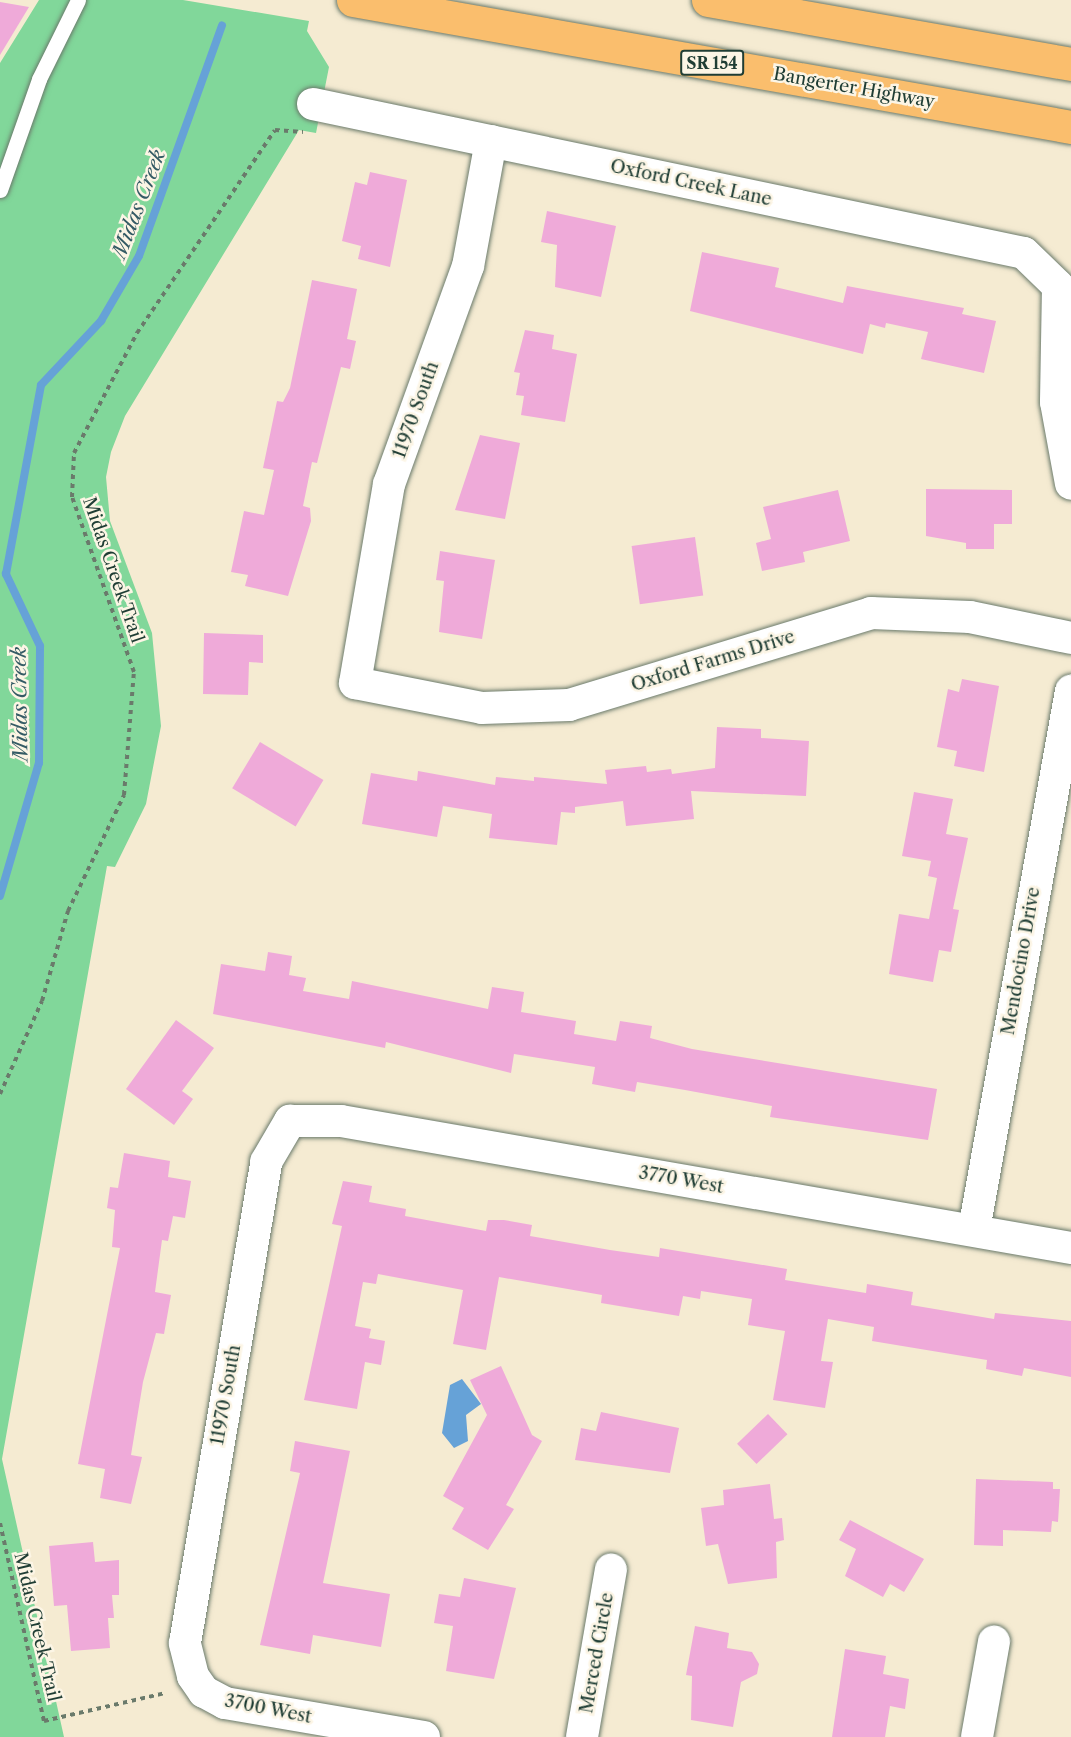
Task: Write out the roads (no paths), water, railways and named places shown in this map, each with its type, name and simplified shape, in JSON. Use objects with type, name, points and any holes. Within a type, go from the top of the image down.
[{"type":"highway","name":"Bangerter Highway","points":[[353,0],[1071,127]]},
{"type":"highway","points":[[708,0],[1071,64]]},
{"type":"street","name":"Oxford Creek Lane","points":[[312,118],[490,141],[1024,254],[1058,286],[1056,402],[1071,484]]},
{"type":"street","name":"11970 South","points":[[355,683],[389,484],[468,266],[490,141]]},
{"type":"street","name":"Oxford Farms Drive","points":[[355,683],[482,708],[569,705],[871,614],[970,616],[1071,638]]},
{"type":"street","name":"Mendocino Drive","points":[[974,1230],[1071,692]]},
{"type":"street","name":"11970 South","points":[[193,1676],[185,1642],[266,1162],[290,1121]]},
{"type":"street","name":"3770 West","points":[[290,1121],[341,1121],[1071,1248]]},
{"type":"street","name":"Merced Circle","points":[[582,1737],[611,1569]]},
{"type":"street","points":[[976,1737],[994,1641]]},
{"type":"street","name":"3700 West","points":[[193,1676],[204,1692],[225,1703],[424,1737]]},
{"type":"lane","points":[[0,190],[39,79],[78,0]]},
{"type":"water","points":[[462,1379],[481,1404],[466,1415],[468,1441],[454,1448],[442,1433],[450,1385]]},
{"type":"waterway","name":"Midas Creek","points":[[0,896],[39,763],[40,646],[6,574],[41,385],[101,321],[139,256],[222,25]]}]
